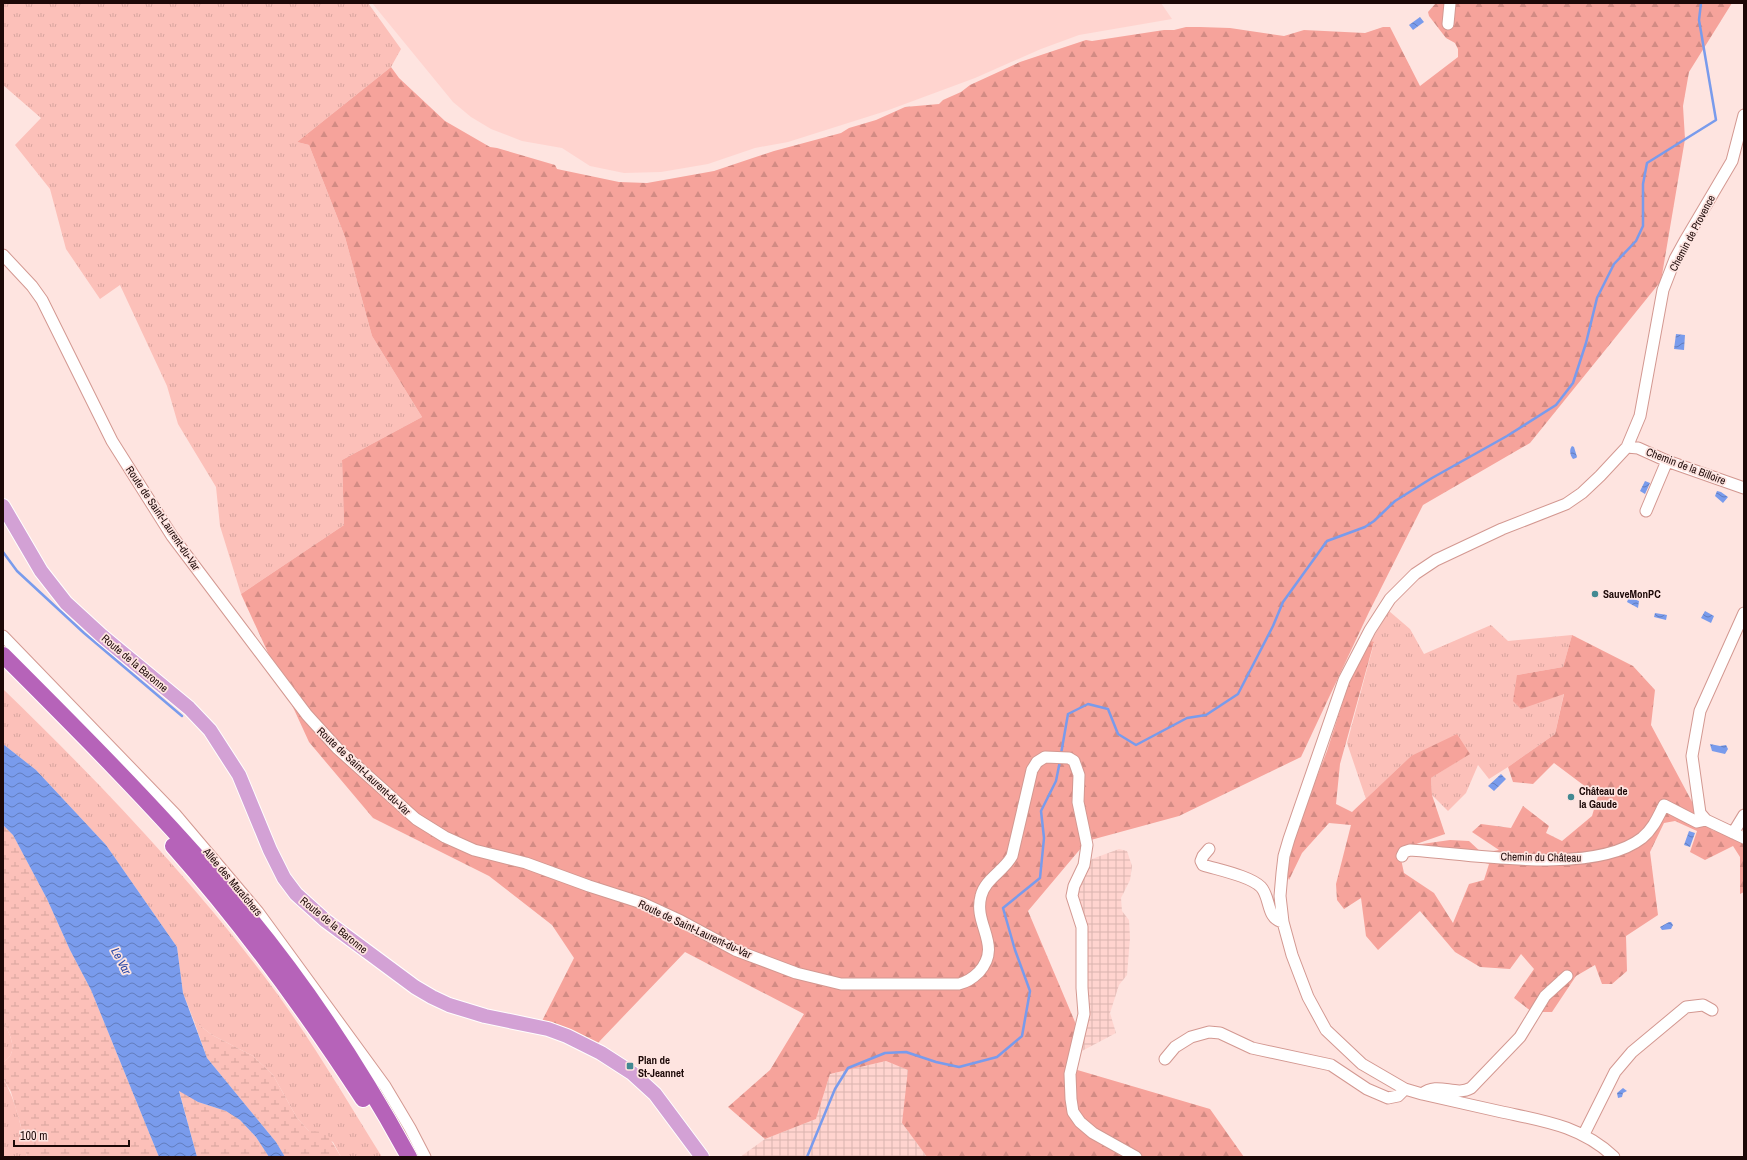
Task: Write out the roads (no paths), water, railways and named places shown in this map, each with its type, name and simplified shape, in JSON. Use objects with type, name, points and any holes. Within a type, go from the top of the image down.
[{"type":"highway","points":[[3,656],[110,762],[222,885],[298,982],[370,1090],[410,1157]]},
{"type":"highway","points":[[3,671],[147,816],[214,893],[288,988],[362,1098],[397,1157]]},
{"type":"main road","name":"Route de la Baronne","points":[[3,506],[41,571],[66,603],[102,636],[189,708],[210,730],[239,775],[278,866],[290,886],[306,905],[410,983],[432,997],[469,1011],[548,1029],[586,1044],[617,1062],[643,1082],[655,1094],[702,1157]]},
{"type":"street","points":[[1448,24],[1450,3]]},
{"type":"street","name":"Chemin de Provence","points":[[1627,447],[1640,416],[1663,290],[1675,259],[1732,161],[1744,115]]},
{"type":"street","name":"Route de Saint-Laurent-du-Var","points":[[3,254],[22,274],[42,300],[112,441],[172,536],[298,703],[338,749],[393,800],[416,819],[446,837],[474,850],[526,862],[589,886],[642,903],[681,921],[735,950],[776,966],[819,980],[841,984],[958,984],[975,976],[986,962],[989,949],[980,916],[981,894],[987,884],[1004,867],[1012,856],[1030,778],[1037,762],[1045,757],[1069,758],[1074,761],[1078,770],[1078,802],[1087,845],[1084,866],[1074,886],[1072,896],[1082,927],[1082,988],[1084,1014],[1070,1074],[1073,1112],[1080,1122],[1093,1133],[1136,1157]]},
{"type":"street","points":[[1614,1157],[1584,1134],[1539,1119],[1405,1089],[1362,1064],[1326,1030],[1308,997],[1292,955],[1283,922],[1280,896],[1284,856],[1289,839],[1344,680],[1370,630],[1390,599],[1415,574],[1436,560],[1502,530],[1566,504],[1582,493],[1627,447]]},
{"type":"street","name":"Chemin de la Billoire","points":[[1627,447],[1638,448],[1667,461],[1744,488]]},
{"type":"street","points":[[1646,511],[1667,461]]},
{"type":"street","points":[[1706,820],[1700,813],[1694,776],[1692,756],[1695,736],[1700,711],[1744,613]]},
{"type":"street","name":"Allée des Maraîchers","points":[[3,636],[175,814],[258,912],[385,1086],[425,1157]]},
{"type":"street","name":"Chemin du Château","points":[[1402,856],[1404,852],[1410,850],[1552,860],[1590,858],[1620,850],[1642,838],[1653,827],[1664,805],[1697,822],[1706,820],[1744,838]]},
{"type":"street","points":[[1733,833],[1744,815]]},
{"type":"street","points":[[1209,849],[1202,856],[1201,861],[1203,865],[1253,881],[1264,893],[1274,918],[1277,921],[1283,922]]},
{"type":"street","points":[[1422,1094],[1432,1088],[1465,1091],[1471,1088],[1520,1037],[1545,996],[1567,976]]},
{"type":"street","points":[[1584,1134],[1615,1072],[1632,1052],[1686,1007],[1703,1005],[1712,1010]]},
{"type":"street","points":[[1166,1059],[1175,1047],[1192,1037],[1209,1032],[1220,1033],[1252,1048],[1331,1065],[1367,1089],[1388,1098],[1398,1096],[1405,1089]]},
{"type":"water","points":[[1420,17],[1424,22],[1413,30],[1409,25]]},
{"type":"water","points":[[1676,334],[1685,335],[1684,350],[1674,349]]},
{"type":"water","points":[[1572,446],[1574,447],[1577,457],[1573,459],[1570,452]]},
{"type":"water","points":[[1645,481],[1650,483],[1645,494],[1640,491]]},
{"type":"water","points":[[1717,491],[1728,497],[1723,503],[1715,496]]},
{"type":"water","points":[[1629,597],[1639,601],[1638,608],[1627,602]]},
{"type":"water","points":[[1705,611],[1714,616],[1711,623],[1701,618]]},
{"type":"water","points":[[1655,613],[1667,615],[1666,620],[1654,617]]},
{"type":"water","name":"Le Var","points":[[3,744],[36,770],[106,845],[177,947],[183,993],[207,1058],[276,1142],[285,1157],[269,1157],[256,1137],[240,1120],[226,1111],[198,1102],[179,1091],[197,1157],[159,1157],[91,990],[70,950],[47,899],[13,835],[3,825]]},
{"type":"water","points":[[1710,744],[1720,746],[1726,745],[1728,749],[1725,754],[1712,751]]},
{"type":"water","points":[[1501,774],[1506,779],[1494,791],[1488,786]]},
{"type":"water","points":[[1689,831],[1695,833],[1690,847],[1684,845]]},
{"type":"water","points":[[1669,922],[1673,925],[1671,929],[1662,930],[1660,927]]},
{"type":"water","points":[[1623,1088],[1627,1091],[1623,1093],[1622,1097],[1618,1098],[1617,1093]]},
{"type":"waterway","points":[[1061,754],[1068,714],[1088,704],[1108,709],[1118,734],[1136,745],[1187,718],[1206,715],[1238,694],[1273,626],[1283,602],[1327,541],[1365,527],[1374,521],[1395,501],[1432,478],[1507,436],[1556,405],[1573,383],[1586,343],[1597,298],[1614,264],[1636,241],[1643,226],[1643,184],[1647,163],[1716,120],[1699,20],[1701,3]]},
{"type":"waterway","points":[[3,552],[17,571],[84,633],[182,716]]},
{"type":"waterway","points":[[807,1157],[835,1089],[848,1068],[885,1053],[906,1052],[936,1062],[959,1067],[997,1057],[1022,1036],[1030,991],[1015,950],[1003,908],[1040,878],[1044,838],[1041,811],[1056,781],[1060,761]]},
{"type":"place","name":"SauveMonPC","points":[[1595,594]]},
{"type":"place","name":"Château de la Gaude","points":[[1571,797]]},
{"type":"place","name":"Plan de St-Jeannet","points":[[630,1066]]}]
